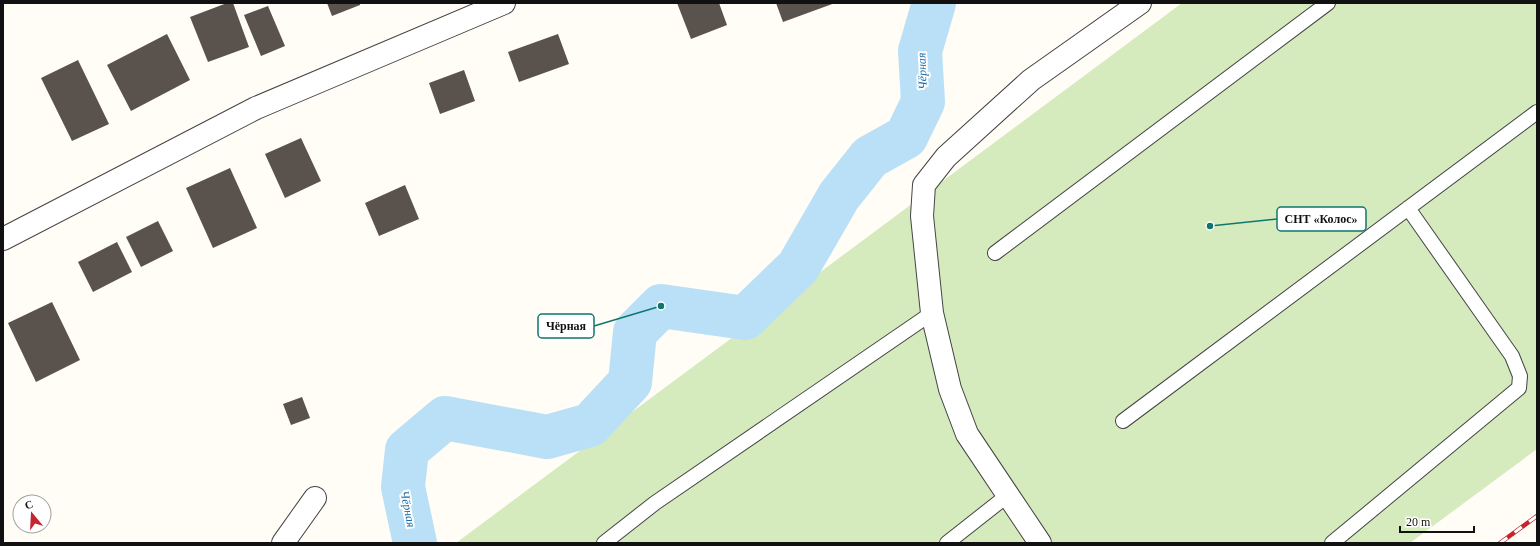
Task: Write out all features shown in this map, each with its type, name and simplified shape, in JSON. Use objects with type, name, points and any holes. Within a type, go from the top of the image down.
[{"type":"street","points":[[3,239],[256,108],[504,3]]},
{"type":"street","points":[[1040,543],[967,434],[950,389],[932,313],[922,216],[924,185],[946,156],[1031,80],[1140,3]]},
{"type":"street","points":[[283,543],[314,498]]},
{"type":"lane","points":[[995,253],[1328,3]]},
{"type":"lane","points":[[1123,421],[1537,112]]},
{"type":"lane","points":[[1332,543],[1519,388],[1520,376],[1512,356],[1408,208]]},
{"type":"lane","points":[[604,543],[655,503],[932,313]]},
{"type":"lane","points":[[947,543],[1008,495]]},
{"type":"green space","points":[[1182,3],[1537,3],[1537,449],[1410,543],[456,543]]},
{"type":"building","points":[[227,3],[233,3],[249,47],[208,62],[190,17]]},
{"type":"building","points":[[327,3],[360,3],[360,5],[332,16]]},
{"type":"building","points":[[677,3],[719,3],[727,25],[691,39]]},
{"type":"building","points":[[776,3],[835,3],[783,22]]},
{"type":"building","points":[[268,6],[285,46],[261,56],[244,15]]},
{"type":"building","points":[[167,34],[190,80],[131,111],[107,65]]},
{"type":"building","points":[[558,34],[569,64],[519,82],[508,52]]},
{"type":"building","points":[[78,60],[109,124],[72,141],[41,78]]},
{"type":"building","points":[[464,70],[475,101],[440,114],[429,83]]},
{"type":"building","points":[[301,138],[321,181],[285,198],[265,154]]},
{"type":"building","points":[[230,168],[257,228],[213,248],[186,188]]},
{"type":"building","points":[[405,185],[419,219],[379,236],[365,203]]},
{"type":"building","points":[[158,221],[173,251],[141,267],[126,237]]},
{"type":"building","points":[[117,242],[132,272],[93,292],[78,262]]},
{"type":"building","points":[[52,302],[80,360],[36,382],[8,323]]},
{"type":"building","points":[[302,397],[310,418],[291,425],[283,404]]},
{"type":"waterway","name":"Чёрная","points":[[415,543],[403,487],[407,450],[445,418],[547,437],[590,425],[630,382],[635,332],[661,306],[745,318],[798,267],[839,196],[870,157],[906,137],[923,102],[920,51],[934,3]]},
{"type":"railway","points":[[1500,543],[1537,516]]},
{"type":"place","name":"СНТ «Колос»","points":[[1210,226]]},
{"type":"place","name":"Чёрная","points":[[661,306]]}]
